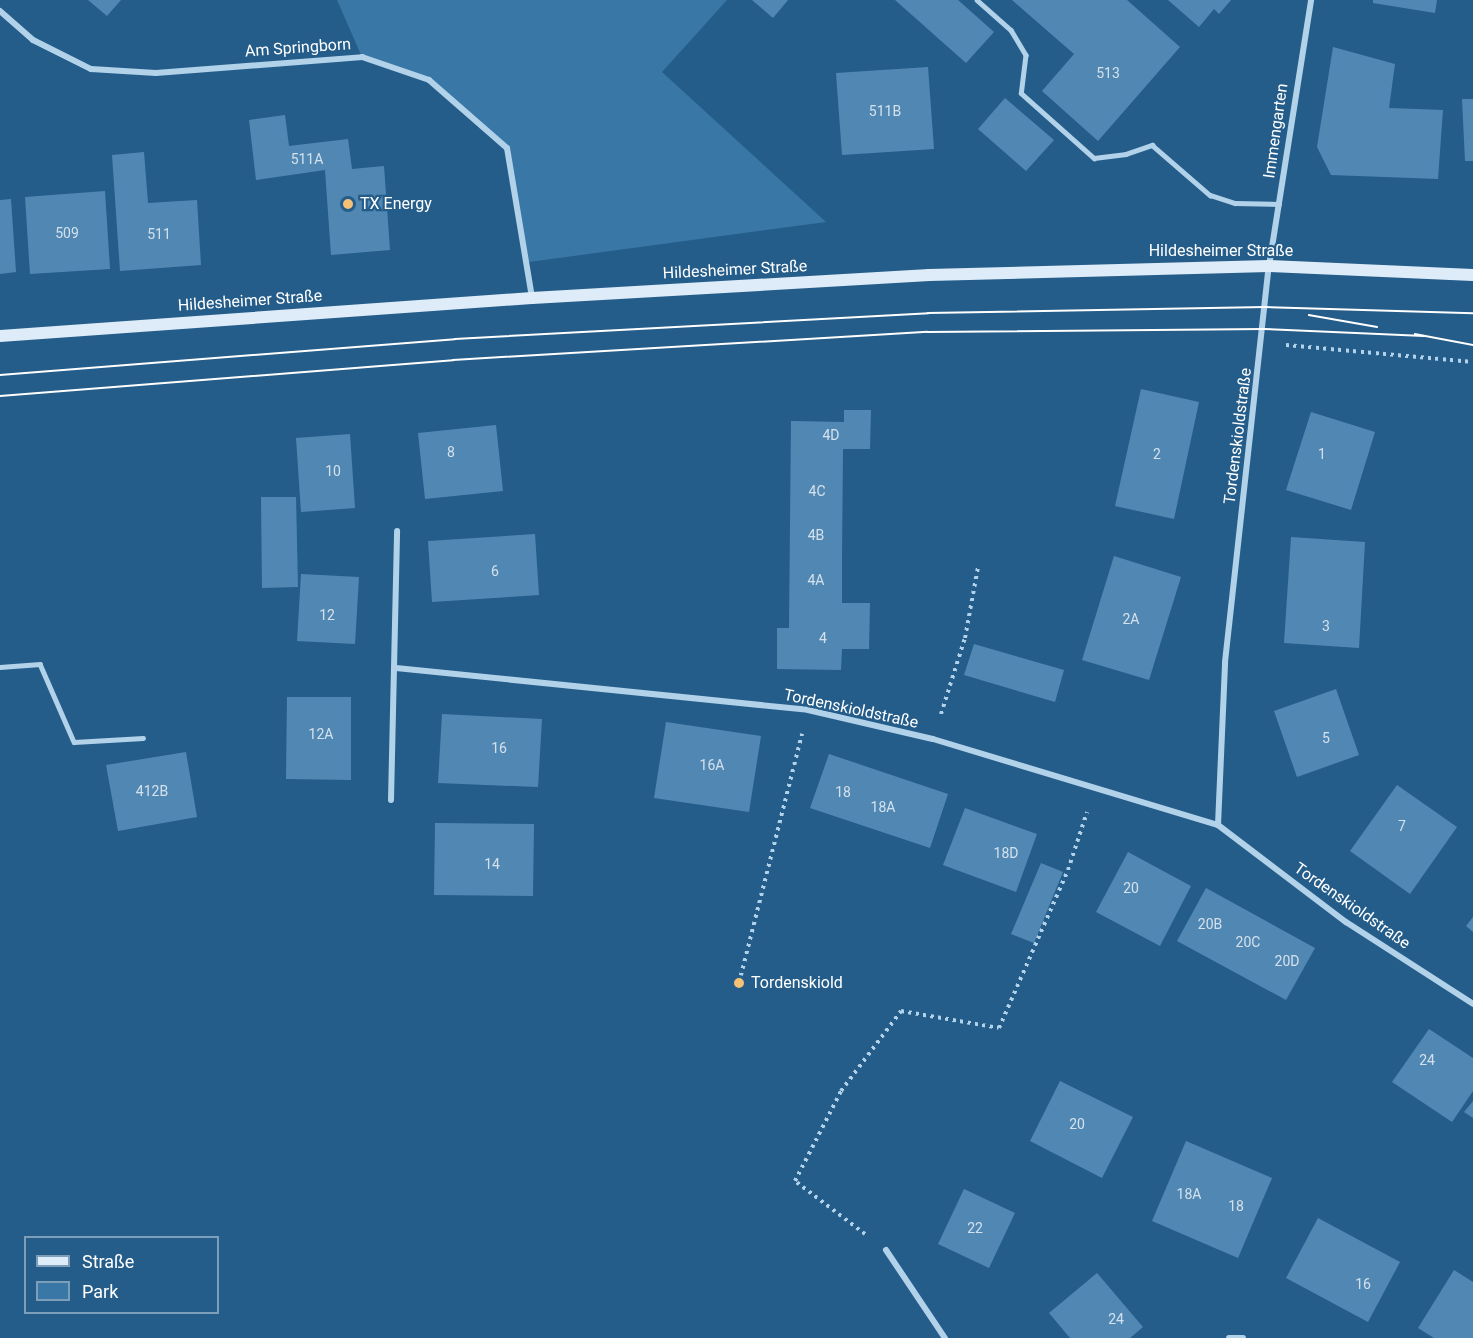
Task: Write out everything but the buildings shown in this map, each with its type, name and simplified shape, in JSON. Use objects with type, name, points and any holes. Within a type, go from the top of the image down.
[{"type":"street","name":"Immengarten","points":[[1269,266],[1311,0]]},
{"type":"street","name":"Am Springborn","points":[[0,11],[33,40],[92,69],[156,73],[362,57],[429,80],[507,148],[532,298]]},
{"type":"street","name":"Hildesheimer Straße","points":[[0,336],[532,298],[929,275],[1269,266],[1473,274]]},
{"type":"street","name":"Tordenskioldstraße","points":[[1218,825],[1225,662],[1263,344],[1269,266]]},
{"type":"street","points":[[391,800],[396,668],[397,531]]},
{"type":"street","name":"Tordenskioldstraße","points":[[396,668],[808,710],[933,739],[1218,825],[1346,922],[1473,1004]]},
{"type":"street","points":[[886,1250],[945,1338]]},
{"type":"street","points":[[1229,1338],[1244,1338]]},
{"type":"lane","points":[[977,0],[1011,30],[1026,55],[1021,93],[1094,158],[1126,154],[1152,145],[1210,195],[1235,203],[1279,204]]},
{"type":"lane","points":[[0,667],[40,664],[74,742],[143,738]]},
{"type":"path","points":[[1263,344],[1473,363]]},
{"type":"path","points":[[933,739],[965,638],[978,567]]},
{"type":"path","points":[[739,983],[808,710]]},
{"type":"path","points":[[886,1250],[795,1181],[841,1091],[902,1011],[999,1028],[1068,870],[1095,789]]},
{"type":"green space","points":[[337,0],[727,0],[662,72],[826,222],[529,262],[507,148],[429,80],[362,57]]},
{"type":"tram line","points":[[0,375],[455,339],[928,313],[1265,307],[1473,313]]},
{"type":"tram line","points":[[1309,315],[1377,327]]},
{"type":"tram line","points":[[0,396],[453,360],[927,332],[1264,329],[1424,336]]},
{"type":"tram line","points":[[1415,334],[1473,345]]},
{"type":"place","name":"TX Energy","points":[[348,204]]},
{"type":"place","name":"Tordenskiold","points":[[739,983]]}]
